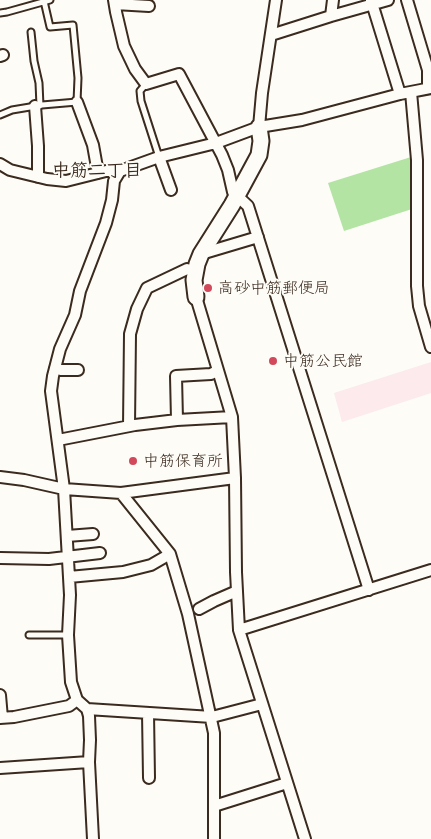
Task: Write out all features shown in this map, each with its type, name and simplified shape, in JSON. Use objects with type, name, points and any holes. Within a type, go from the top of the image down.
[{"type":"street","points":[[276,0],[262,93],[259,155],[237,196],[201,254],[194,280],[196,297],[232,418],[239,630],[305,839]]},
{"type":"street","points":[[331,16],[333,0]]},
{"type":"street","points":[[271,35],[371,2],[388,0]]},
{"type":"street","points":[[0,164],[10,170],[66,181],[106,171],[120,171],[159,157],[216,143],[259,127],[302,120],[430,88],[428,70],[407,0]]},
{"type":"street","points":[[149,6],[114,2],[124,46],[135,69],[146,84],[179,74],[216,143],[228,170],[232,192],[248,206],[369,590]]},
{"type":"street","points":[[371,2],[400,94]]},
{"type":"street","points":[[411,92],[417,160],[417,286],[419,306],[431,347]]},
{"type":"street","points":[[77,102],[93,145],[98,173]]},
{"type":"street","points":[[38,106],[38,176]]},
{"type":"street","points":[[159,157],[171,190]]},
{"type":"street","points":[[93,839],[89,716],[86,709],[77,700],[71,682],[68,636],[70,595],[64,489],[51,391],[60,349],[75,315],[80,292],[106,223],[112,200],[114,181],[120,171]]},
{"type":"street","points":[[201,254],[258,237]]},
{"type":"street","points":[[129,426],[130,334],[137,309],[147,288],[187,269],[195,271]]},
{"type":"street","points":[[55,368],[78,370]]},
{"type":"street","points":[[177,420],[176,376],[210,374],[217,371]]},
{"type":"street","points":[[58,440],[129,426],[177,420],[232,418]]},
{"type":"street","points":[[0,477],[64,489],[121,493],[235,478]]},
{"type":"street","points":[[121,493],[170,554],[188,614],[214,733],[214,839]]},
{"type":"street","points":[[66,536],[93,534]]},
{"type":"street","points":[[0,558],[50,559],[100,552]]},
{"type":"street","points":[[69,577],[123,572],[151,566],[170,554]]},
{"type":"street","points":[[239,630],[431,570]]},
{"type":"street","points":[[199,609],[237,591]]},
{"type":"street","points":[[0,696],[1,718],[69,706],[77,700]]},
{"type":"street","points":[[86,709],[212,717],[262,704]]},
{"type":"street","points":[[148,713],[149,778]]},
{"type":"street","points":[[0,768],[27,762],[89,762]]},
{"type":"street","points":[[214,806],[287,782]]},
{"type":"lane","points":[[0,12],[7,12],[50,0]]},
{"type":"lane","points":[[0,116],[12,110],[77,102],[78,78],[73,25],[50,27],[44,1]]},
{"type":"lane","points":[[31,32],[39,83],[38,106]]},
{"type":"lane","points":[[146,84],[140,91],[141,101],[159,157]]},
{"type":"lane","points":[[29,635],[68,636]]},
{"type":"shaded area","points":[[431,362],[431,393],[342,422],[334,393]]},
{"type":"green space","points":[[411,157],[412,209],[344,231],[328,183]]},
{"type":"place","name":"高砂中筋郵便局","points":[[208,288]]},
{"type":"place","name":"中筋公民館","points":[[273,361]]},
{"type":"place","name":"中筋保育所","points":[[133,461]]},
{"type":"district","name":"中筋二丁目","points":[[97,171]]}]
